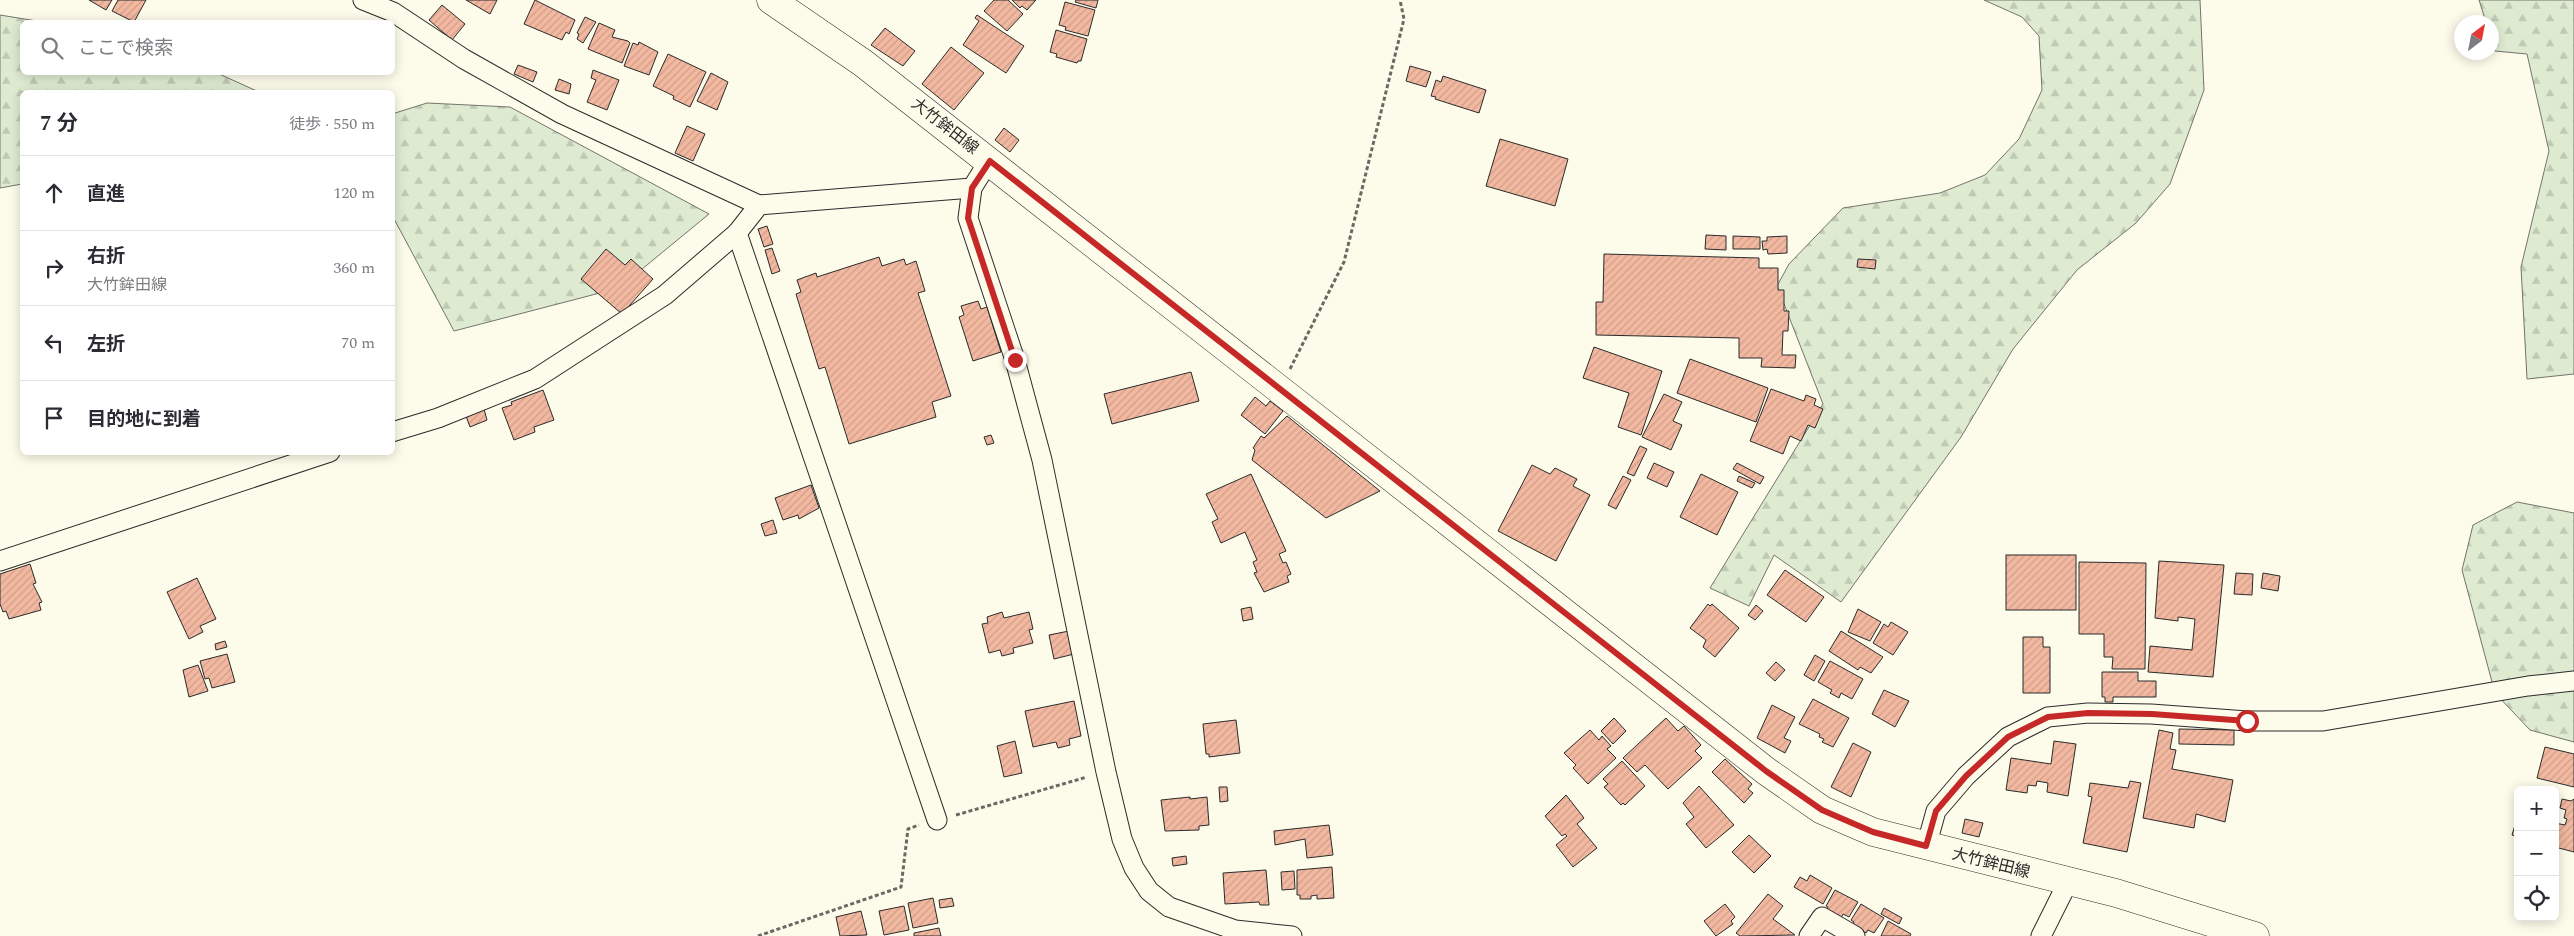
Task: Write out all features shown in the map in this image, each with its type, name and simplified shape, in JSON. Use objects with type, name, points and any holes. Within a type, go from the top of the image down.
[{"type":"main road","name":"大竹鉾田線","points":[[771,0],[864,63],[1782,782],[1822,810],[1873,832],[2176,910],[2256,936]]},
{"type":"street","points":[[363,0],[393,12],[464,59],[562,114],[759,205],[972,188]]},
{"type":"street","points":[[990,161],[972,188],[968,218],[1015,360],[1042,460],[1106,772],[1122,839],[1134,868],[1149,890],[1168,907],[1195,918],[1235,930],[1292,936]]},
{"type":"street","points":[[395,431],[438,418],[535,379],[665,295],[737,233],[759,205]]},
{"type":"street","points":[[737,233],[937,820]]},
{"type":"street","points":[[0,561],[321,455]]},
{"type":"street","points":[[1926,846],[1936,811],[1966,776],[2008,737],[2048,717],[2115,714],[2247,721],[2322,720],[2528,686],[2574,681]]},
{"type":"street","points":[[2041,936],[2068,882]]},
{"type":"street","points":[[1808,936],[1822,918],[1854,936]]},
{"type":"path","points":[[1280,389],[1344,262],[1404,19],[1400,0]]},
{"type":"path","points":[[758,936],[901,888],[908,828],[1106,772]]},
{"type":"green space","points":[[1984,0],[2200,0],[2204,90],[2170,184],[2136,223],[2077,270],[2013,349],[1961,437],[1841,602],[1774,555],[1749,606],[1710,588],[1823,404],[1777,286],[1789,264],[1843,208],[1940,193],[1985,175],[2019,139],[2042,90],[2039,36],[2022,17]]},
{"type":"green space","points":[[2479,0],[2574,0],[2574,374],[2527,379],[2521,267],[2549,151],[2527,54],[2499,51],[2499,15],[2484,15]]},
{"type":"green space","points":[[0,15],[31,20],[20,20],[20,75],[221,75],[255,90],[20,90],[20,184],[0,188]]},
{"type":"green space","points":[[427,103],[510,107],[709,214],[619,288],[454,331],[395,221],[395,113]]},
{"type":"green space","points":[[2517,502],[2574,513],[2574,742],[2530,730],[2495,693],[2462,570],[2473,525]]},
{"type":"building","points":[[89,0],[112,0],[106,10]]},
{"type":"building","points":[[118,0],[146,0],[135,20],[130,20],[112,11]]},
{"type":"building","points":[[466,0],[497,0],[490,14]]},
{"type":"building","points":[[535,0],[575,20],[569,34],[566,32],[562,40],[524,24]]},
{"type":"building","points":[[994,0],[1008,0],[1023,14],[1007,31],[984,11]]},
{"type":"building","points":[[1012,0],[1036,0],[1027,10],[1022,6],[1020,8]]},
{"type":"building","points":[[1076,0],[1098,0],[1096,8],[1075,2]]},
{"type":"building","points":[[1065,2],[1095,10],[1088,36],[1065,30],[1066,27],[1059,25]]},
{"type":"building","points":[[442,5],[465,24],[452,40],[429,20]]},
{"type":"building","points":[[977,15],[1024,46],[1006,73],[963,45],[979,21],[975,18]]},
{"type":"building","points":[[585,17],[596,22],[583,43],[577,39],[579,34],[577,33]]},
{"type":"building","points":[[599,23],[615,30],[612,37],[630,43],[622,63],[588,49]]},
{"type":"building","points":[[885,28],[915,51],[903,66],[871,45]]},
{"type":"building","points":[[1056,30],[1087,39],[1081,61],[1077,63],[1056,57],[1057,54],[1050,52]]},
{"type":"building","points":[[639,42],[658,52],[649,75],[624,66],[633,43],[638,45]]},
{"type":"building","points":[[951,47],[984,73],[954,110],[922,84]]},
{"type":"building","points":[[668,54],[706,72],[690,107],[673,99],[674,96],[653,86]]},
{"type":"building","points":[[518,65],[537,72],[533,82],[514,74]]},
{"type":"building","points":[[1410,66],[1431,72],[1426,87],[1406,81]]},
{"type":"building","points":[[593,70],[619,80],[607,110],[587,102],[596,80],[591,78]]},
{"type":"building","points":[[711,73],[728,82],[717,110],[697,101]]},
{"type":"building","points":[[1443,76],[1486,90],[1479,113],[1431,96],[1436,80],[1441,82]]},
{"type":"building","points":[[559,79],[571,84],[569,94],[555,90]]},
{"type":"building","points":[[687,126],[705,134],[693,161],[675,153]]},
{"type":"building","points":[[1004,128],[1019,140],[1010,152],[995,140]]},
{"type":"building","points":[[1500,139],[1568,159],[1555,206],[1486,186]]},
{"type":"building","points":[[767,226],[773,244],[764,247],[758,229]]},
{"type":"building","points":[[1706,235],[1726,236],[1726,250],[1705,249]]},
{"type":"building","points":[[1733,236],[1760,237],[1760,249],[1733,249]]},
{"type":"building","points":[[1787,236],[1787,253],[1768,254],[1767,249],[1763,250],[1762,241],[1767,241],[1767,237]]},
{"type":"building","points":[[772,248],[780,271],[772,274],[765,250]]},
{"type":"building","points":[[606,249],[625,265],[631,259],[653,279],[622,314],[581,279]]},
{"type":"building","points":[[1604,254],[1759,258],[1759,268],[1778,268],[1778,290],[1784,290],[1784,311],[1789,311],[1788,331],[1783,331],[1782,355],[1796,355],[1795,368],[1761,367],[1762,358],[1739,358],[1739,338],[1596,335],[1596,302],[1603,302]]},
{"type":"building","points":[[879,257],[882,266],[904,259],[906,265],[916,261],[925,291],[918,293],[951,396],[932,402],[936,417],[849,444],[825,367],[819,369],[796,294],[801,292],[797,280],[816,273],[817,277]]},
{"type":"building","points":[[1858,259],[1876,260],[1875,269],[1857,267]]},
{"type":"building","points":[[978,301],[981,309],[987,307],[1001,352],[973,361],[959,317],[964,315],[961,306]]},
{"type":"building","points":[[1594,347],[1662,371],[1641,435],[1618,427],[1629,393],[1583,378]]},
{"type":"building","points":[[1690,359],[1768,388],[1756,422],[1677,393]]},
{"type":"building","points":[[1191,372],[1199,401],[1112,424],[1104,394]]},
{"type":"building","points":[[1771,389],[1804,401],[1806,395],[1816,399],[1814,405],[1823,409],[1815,428],[1808,425],[1801,441],[1790,436],[1783,454],[1750,441]]},
{"type":"building","points":[[543,390],[554,420],[534,427],[535,432],[514,440],[502,408],[512,405],[511,402]]},
{"type":"building","points":[[1664,394],[1682,402],[1673,421],[1682,425],[1671,450],[1642,437]]},
{"type":"building","points":[[1255,397],[1266,406],[1270,401],[1283,411],[1265,434],[1241,415]]},
{"type":"building","points":[[484,409],[487,420],[470,427],[466,416]]},
{"type":"building","points":[[1287,416],[1380,491],[1326,518],[1252,460],[1255,450],[1253,448],[1261,436],[1264,438]]},
{"type":"building","points":[[991,435],[994,443],[987,445],[984,437]]},
{"type":"building","points":[[1640,446],[1647,449],[1634,476],[1627,473]]},
{"type":"building","points":[[1654,463],[1674,472],[1667,487],[1647,478]]},
{"type":"building","points":[[1737,463],[1764,477],[1760,484],[1733,469]]},
{"type":"building","points":[[1532,465],[1550,474],[1555,468],[1577,479],[1573,486],[1590,495],[1556,561],[1498,531]]},
{"type":"building","points":[[1251,474],[1286,551],[1279,554],[1283,563],[1286,562],[1291,574],[1287,576],[1289,582],[1264,592],[1254,573],[1257,572],[1253,562],[1257,560],[1245,532],[1221,543],[1212,522],[1218,519],[1206,494]]},
{"type":"building","points":[[1701,474],[1738,492],[1717,535],[1680,517]]},
{"type":"building","points":[[1623,476],[1631,480],[1616,509],[1608,505]]},
{"type":"building","points":[[1739,476],[1755,483],[1752,488],[1737,481]]},
{"type":"building","points":[[811,485],[819,508],[799,519],[798,515],[783,520],[775,498]]},
{"type":"building","points":[[773,520],[777,533],[765,536],[761,524]]},
{"type":"building","points":[[2006,555],[2076,555],[2076,610],[2006,610]]},
{"type":"building","points":[[2159,561],[2224,565],[2213,677],[2148,672],[2150,646],[2192,650],[2195,619],[2178,617],[2178,621],[2155,618]]},
{"type":"building","points":[[2079,562],[2146,563],[2145,669],[2112,669],[2113,657],[2104,657],[2104,634],[2079,634]]},
{"type":"building","points":[[30,564],[36,583],[33,584],[42,602],[39,603],[41,610],[9,619],[6,611],[3,612],[0,604],[0,574]]},
{"type":"building","points":[[1785,570],[1824,597],[1806,622],[1767,595]]},
{"type":"building","points":[[2236,573],[2253,574],[2252,595],[2234,594]]},
{"type":"building","points":[[2263,573],[2280,576],[2278,591],[2261,588]]},
{"type":"building","points":[[197,578],[216,619],[200,626],[203,632],[189,639],[167,592]]},
{"type":"building","points":[[1708,604],[1710,606],[1712,604],[1739,628],[1715,657],[1703,647],[1706,640],[1690,628]]},
{"type":"building","points":[[1756,605],[1763,611],[1755,620],[1748,615]]},
{"type":"building","points":[[1251,607],[1253,619],[1243,621],[1241,609]]},
{"type":"building","points":[[1858,609],[1881,622],[1870,641],[1848,632]]},
{"type":"building","points":[[1002,612],[1004,618],[1029,612],[1033,629],[1029,630],[1033,643],[1013,648],[1014,653],[1002,656],[1000,650],[989,653],[982,624],[988,623],[987,617]]},
{"type":"building","points":[[1891,622],[1908,632],[1893,655],[1873,643],[1884,624],[1888,627]]},
{"type":"building","points":[[1069,631],[1074,654],[1054,659],[1049,635]]},
{"type":"building","points":[[1841,631],[1883,657],[1871,673],[1860,667],[1858,670],[1829,651]]},
{"type":"building","points":[[2023,637],[2043,637],[2043,647],[2050,647],[2050,693],[2023,693]]},
{"type":"building","points":[[225,641],[227,647],[216,650],[215,644]]},
{"type":"building","points":[[227,654],[235,682],[212,688],[209,678],[205,679],[200,661]]},
{"type":"building","points":[[1815,655],[1825,661],[1814,681],[1804,675]]},
{"type":"building","points":[[1830,661],[1863,679],[1852,699],[1841,693],[1839,698],[1830,693],[1832,690],[1818,682]]},
{"type":"building","points":[[1776,662],[1785,670],[1775,681],[1766,673]]},
{"type":"building","points":[[198,665],[208,691],[189,697],[183,670]]},
{"type":"building","points":[[2102,672],[2138,672],[2138,681],[2156,681],[2156,697],[2113,697],[2113,702],[2105,702],[2105,697],[2102,697]]},
{"type":"building","points":[[1884,690],[1909,701],[1895,727],[1872,714]]},
{"type":"building","points":[[1813,699],[1849,718],[1833,747],[1822,742],[1824,739],[1819,737],[1820,734],[1799,724]]},
{"type":"building","points":[[1074,701],[1081,736],[1069,739],[1070,745],[1058,748],[1056,742],[1033,747],[1025,711]]},
{"type":"building","points":[[1772,705],[1795,717],[1784,738],[1791,741],[1785,753],[1757,738]]},
{"type":"building","points":[[1614,718],[1626,731],[1613,744],[1601,731]]},
{"type":"building","points":[[1666,718],[1678,731],[1684,726],[1701,745],[1695,751],[1702,758],[1668,789],[1645,765],[1637,772],[1623,758]]},
{"type":"building","points":[[1236,720],[1240,753],[1209,757],[1209,754],[1206,754],[1203,724]]},
{"type":"building","points":[[2179,729],[2234,730],[2234,745],[2179,744]]},
{"type":"building","points":[[1590,730],[1599,740],[1602,736],[1611,746],[1607,749],[1616,758],[1588,784],[1573,768],[1576,765],[1564,753]]},
{"type":"building","points":[[2159,730],[2173,733],[2170,749],[2176,750],[2172,769],[2233,780],[2225,822],[2196,814],[2194,828],[2143,818]]},
{"type":"building","points":[[1015,741],[1022,773],[1004,777],[997,746]]},
{"type":"building","points":[[2054,741],[2076,744],[2068,796],[2047,792],[2048,783],[2037,781],[2036,786],[2028,785],[2027,793],[2006,790],[2011,758],[2051,764]]},
{"type":"building","points":[[1853,743],[1871,752],[1851,797],[1831,787]]},
{"type":"building","points":[[2545,747],[2574,754],[2574,787],[2537,778]]},
{"type":"building","points":[[1725,759],[1752,784],[1748,789],[1753,793],[1744,803],[1712,772]]},
{"type":"building","points":[[1622,761],[1645,786],[1625,805],[1623,803],[1621,805],[1604,787],[1608,784],[1603,779]]},
{"type":"building","points":[[2130,781],[2141,783],[2127,852],[2083,843],[2092,797],[2088,796],[2090,783],[2128,788]]},
{"type":"building","points":[[1699,786],[1734,825],[1706,848],[1686,824],[1694,817],[1683,803]]},
{"type":"building","points":[[1219,787],[1227,787],[1228,801],[1220,802]]},
{"type":"building","points":[[1566,795],[1584,818],[1577,824],[1597,848],[1573,867],[1556,845],[1567,836],[1565,834],[1562,836],[1545,816]]},
{"type":"building","points":[[1190,797],[1190,799],[1207,797],[1209,825],[1199,826],[1199,830],[1165,831],[1161,800]]},
{"type":"building","points":[[2562,799],[2571,801],[2574,799],[2574,852],[2559,848],[2559,824],[2565,825],[2567,819],[2564,818],[2566,810],[2560,808]]},
{"type":"building","points":[[1965,819],[1983,823],[1979,837],[1962,833]]},
{"type":"building","points":[[1329,825],[1333,855],[1307,858],[1305,839],[1275,845],[1274,831]]},
{"type":"building","points":[[1749,835],[1771,856],[1754,873],[1732,852]]},
{"type":"building","points":[[1186,856],[1187,864],[1173,866],[1172,858]]},
{"type":"building","points":[[1332,867],[1334,898],[1317,899],[1317,895],[1311,896],[1311,899],[1300,899],[1300,895],[1297,895],[1297,870]]},
{"type":"building","points":[[1266,870],[1269,905],[1260,905],[1259,902],[1225,904],[1223,873]]},
{"type":"building","points":[[1294,871],[1295,889],[1282,890],[1281,872]]},
{"type":"building","points":[[1810,875],[1832,888],[1823,904],[1794,887],[1800,877],[1807,881]]},
{"type":"building","points":[[1835,890],[1858,902],[1849,917],[1843,914],[1840,920],[1826,912],[1828,907],[1826,906]]},
{"type":"building","points":[[1768,894],[1783,906],[1773,919],[1795,935],[1740,936],[1736,933]]},
{"type":"building","points":[[933,898],[938,923],[913,928],[908,903]]},
{"type":"building","points":[[952,898],[954,906],[940,908],[939,900]]},
{"type":"building","points":[[1725,904],[1735,917],[1731,921],[1733,924],[1716,936],[1704,921]]},
{"type":"building","points":[[1861,904],[1884,918],[1874,933],[1868,930],[1866,933],[1852,926],[1854,922],[1851,920]]},
{"type":"building","points":[[904,906],[909,930],[884,935],[879,911]]},
{"type":"building","points":[[1884,908],[1902,918],[1899,924],[1881,914]]},
{"type":"building","points":[[861,911],[867,935],[840,936],[836,917]]},
{"type":"building","points":[[1888,921],[1911,934],[1910,936],[1881,936]]},
{"type":"building","points":[[939,928],[941,936],[914,936],[914,933]]},
{"type":"route","points":[[1015,360],[968,218],[972,188],[990,161],[1766,771],[1822,810],[1873,832],[1926,846],[1936,811],[1966,776],[2008,737],[2048,717],[2088,713],[2152,714],[2247,721]]}]
